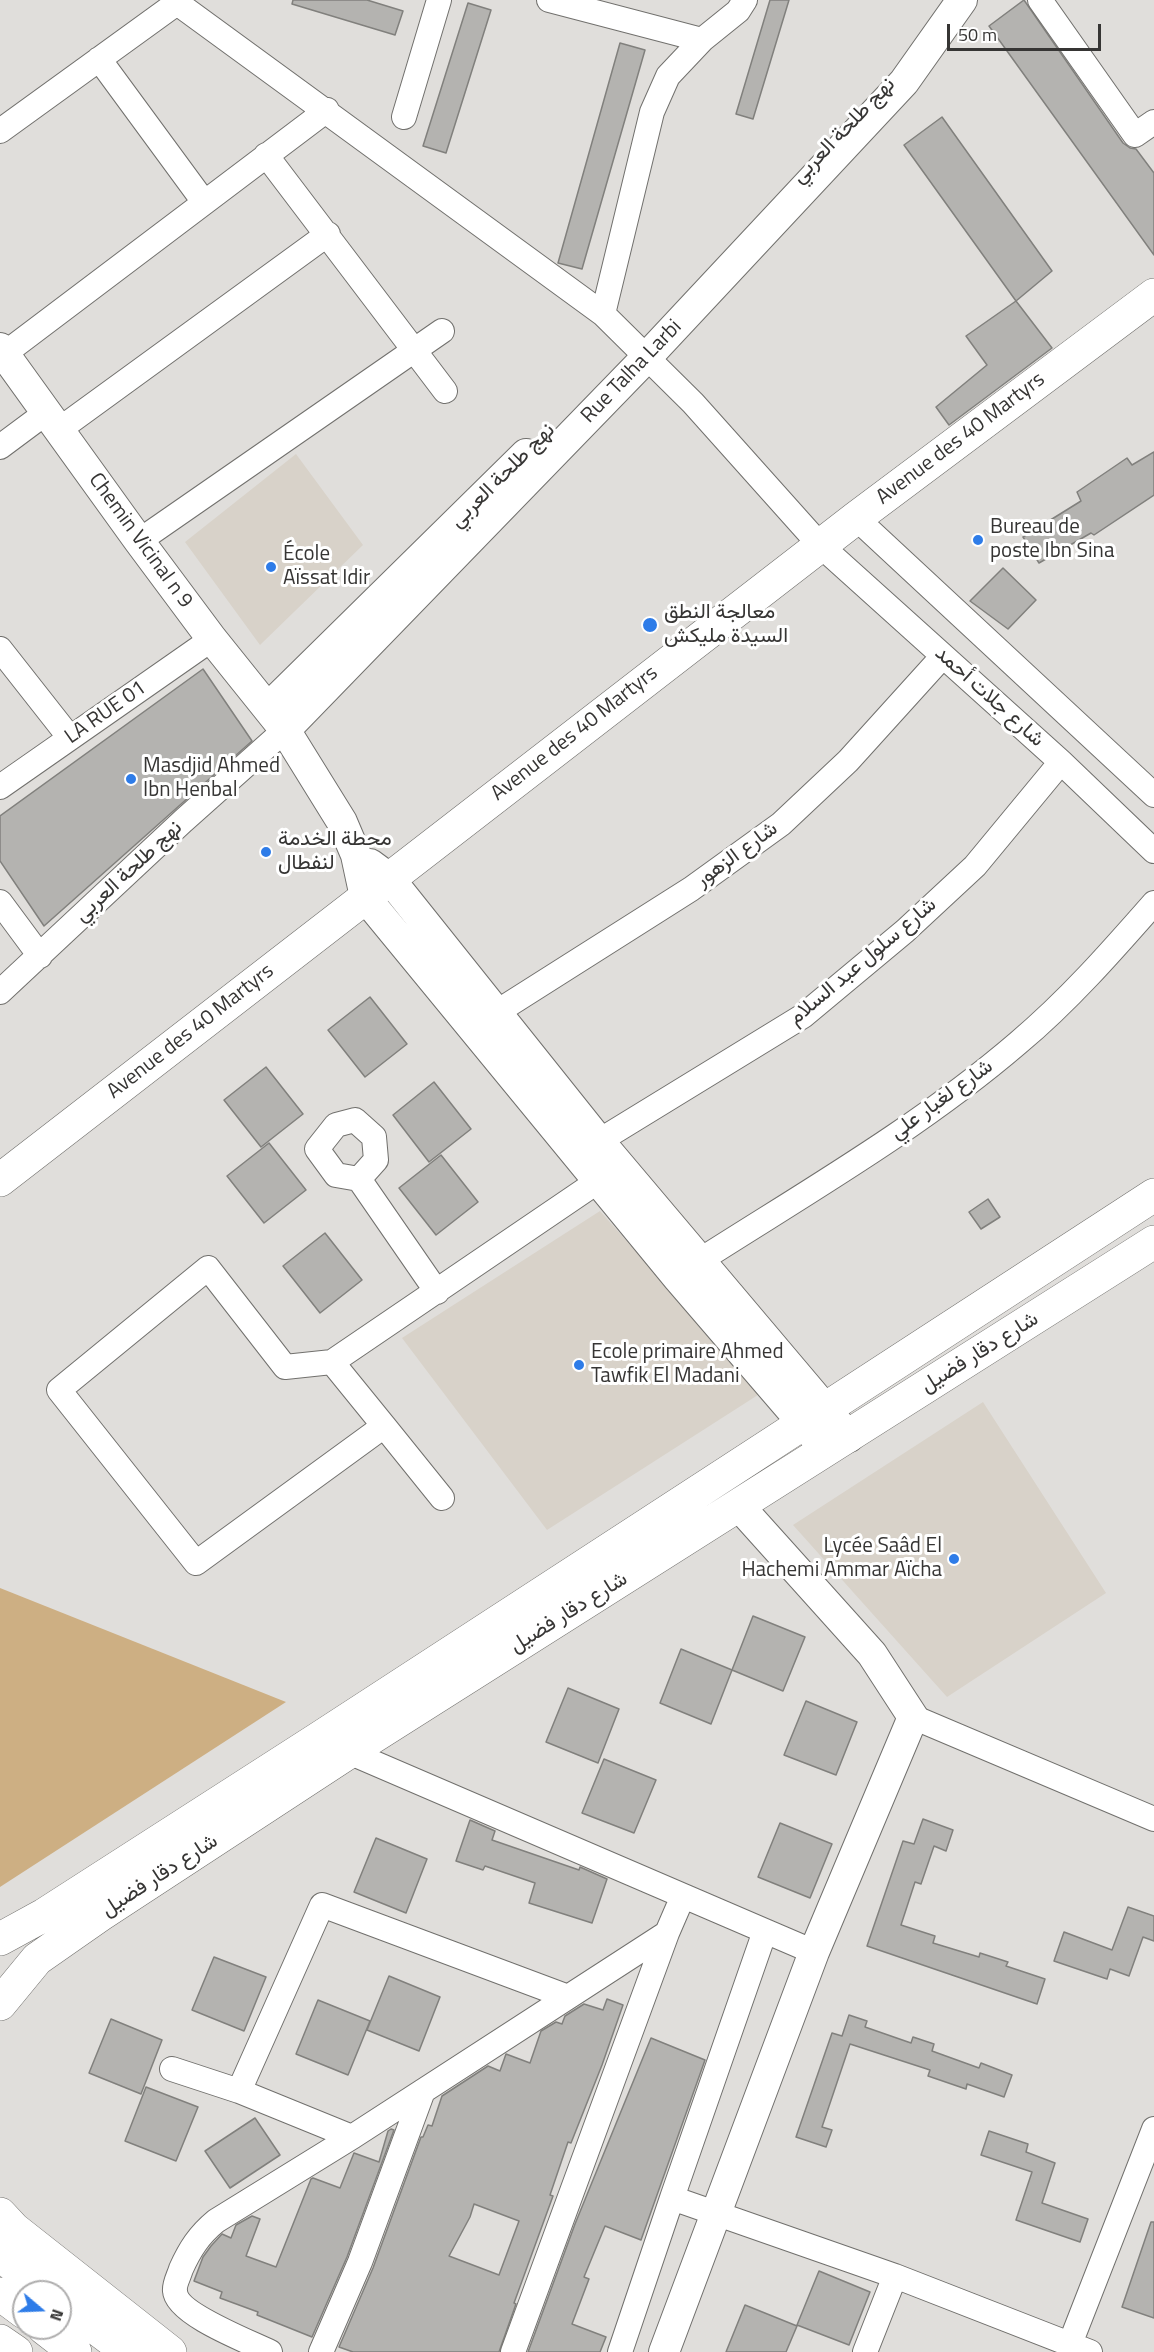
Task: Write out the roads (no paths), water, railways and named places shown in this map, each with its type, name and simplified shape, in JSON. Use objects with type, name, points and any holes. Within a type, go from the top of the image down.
[{"type":"main road","name":"Avenue des 40 Martyrs","points":[[0,1180],[820,545],[1154,295]]},
{"type":"main road","name":"شارع دقار فضيل","points":[[0,1939],[44,1915],[318,1739],[1154,1195]]},
{"type":"main road","name":"شارع دقار فضيل","points":[[0,2004],[37,1959],[100,1915],[349,1752],[1154,1242]]},
{"type":"main road","points":[[0,2214],[14,2229],[170,2352]]},
{"type":"main road","points":[[0,2255],[33,2280]]},
{"type":"main road","points":[[0,2294],[12,2304]]},
{"type":"main road","points":[[72,2310],[128,2352]]},
{"type":"main road","points":[[60,2340],[75,2352]]},
{"type":"main road","points":[[0,2341],[16,2352]]},
{"type":"street","points":[[404,117],[439,0]]},
{"type":"street","points":[[549,0],[702,40]]},
{"type":"street","points":[[603,314],[652,112],[668,76],[702,40],[738,11],[745,0]]},
{"type":"street","name":"نهج طلحة العربي","points":[[640,352],[896,78],[948,0]]},
{"type":"street","name":"Rue Talha Larbi","points":[[277,719],[904,81],[962,0]]},
{"type":"street","points":[[1040,0],[1135,135],[1154,122]]},
{"type":"street","points":[[4,121],[99,59],[177,1]]},
{"type":"street","name":"شارع جلات أحمد","points":[[177,1],[603,314],[693,403],[820,545],[1061,762],[1154,851]]},
{"type":"street","points":[[99,59],[204,202]]},
{"type":"street","points":[[2,351],[327,111]]},
{"type":"street","points":[[267,155],[445,391]]},
{"type":"street","points":[[0,447],[54,421],[328,234]]},
{"type":"street","points":[[139,541],[442,331]]},
{"type":"street","name":"Chemin Vicinal n 9","points":[[2,351],[212,639],[277,719],[342,822],[356,855],[377,887]]},
{"type":"street","name":"شارع جلات أحمد","points":[[856,518],[1154,795]]},
{"type":"street","name":"LA RUE 01","points":[[0,787],[212,639]]},
{"type":"street","points":[[0,649],[70,738]]},
{"type":"street","name":"شارع الزهور","points":[[497,1012],[691,890],[781,824],[848,761],[943,656]]},
{"type":"street","name":"نهج طلحة العربي","points":[[0,992],[183,821],[277,719]]},
{"type":"street","name":"شارع سلول عبد السلام","points":[[599,1141],[803,1016],[905,930],[975,866],[1061,762]]},
{"type":"street","points":[[377,887],[497,1012],[599,1141],[609,1173],[699,1261],[813,1415]]},
{"type":"street","points":[[377,887],[609,1173],[837,1443]]},
{"type":"street","points":[[0,902],[40,956]]},
{"type":"street","name":"شارع لغبار علي","points":[[699,1261],[919,1120],[1019,1043],[1094,970],[1154,903]]},
{"type":"street","points":[[384,1426],[196,1563],[59,1390],[208,1268],[285,1367],[332,1362],[609,1173]]},
{"type":"street","points":[[359,1179],[437,1292]]},
{"type":"street","points":[[332,1362],[442,1498]]},
{"type":"street","points":[[739,1506],[872,1654],[913,1716],[1154,1819]]},
{"type":"street","points":[[664,2352],[814,1952],[913,1716]]},
{"type":"street","points":[[318,1739],[814,1952]]},
{"type":"street","points":[[513,2352],[667,1933],[683,1896]]},
{"type":"street","points":[[239,2091],[322,1905],[568,1997]]},
{"type":"street","points":[[620,2352],[765,1931]]},
{"type":"street","points":[[270,2352],[187,2310],[178,2302],[175,2292],[177,2278],[188,2254],[201,2234],[216,2221],[352,2137],[667,1933]]},
{"type":"street","points":[[172,2069],[239,2091],[352,2137]]},
{"type":"street","points":[[321,2352],[360,2262],[423,2091]]},
{"type":"street","points":[[672,2198],[895,2276],[1080,2348],[1154,2129]]},
{"type":"street","points":[[865,2352],[895,2276]]},
{"type":"place","name":"Bureau de poste Ibn Sina","points":[[978,540]]},
{"type":"place","name":"École Aïssat Idir","points":[[271,567]]},
{"type":"place","name":"معالجة النطق السيدة مليكش","points":[[650,625]]},
{"type":"place","name":"Masdjid Ahmed Ibn Henbal","points":[[131,779]]},
{"type":"place","name":"محطة الخدمة لنفطال","points":[[266,852]]},
{"type":"place","name":"Ecole primaire Ahmed Tawfik El Madani","points":[[579,1365]]},
{"type":"place","name":"Lycée Saâd El Hachemi Ammar Aïcha","points":[[954,1559]]}]
